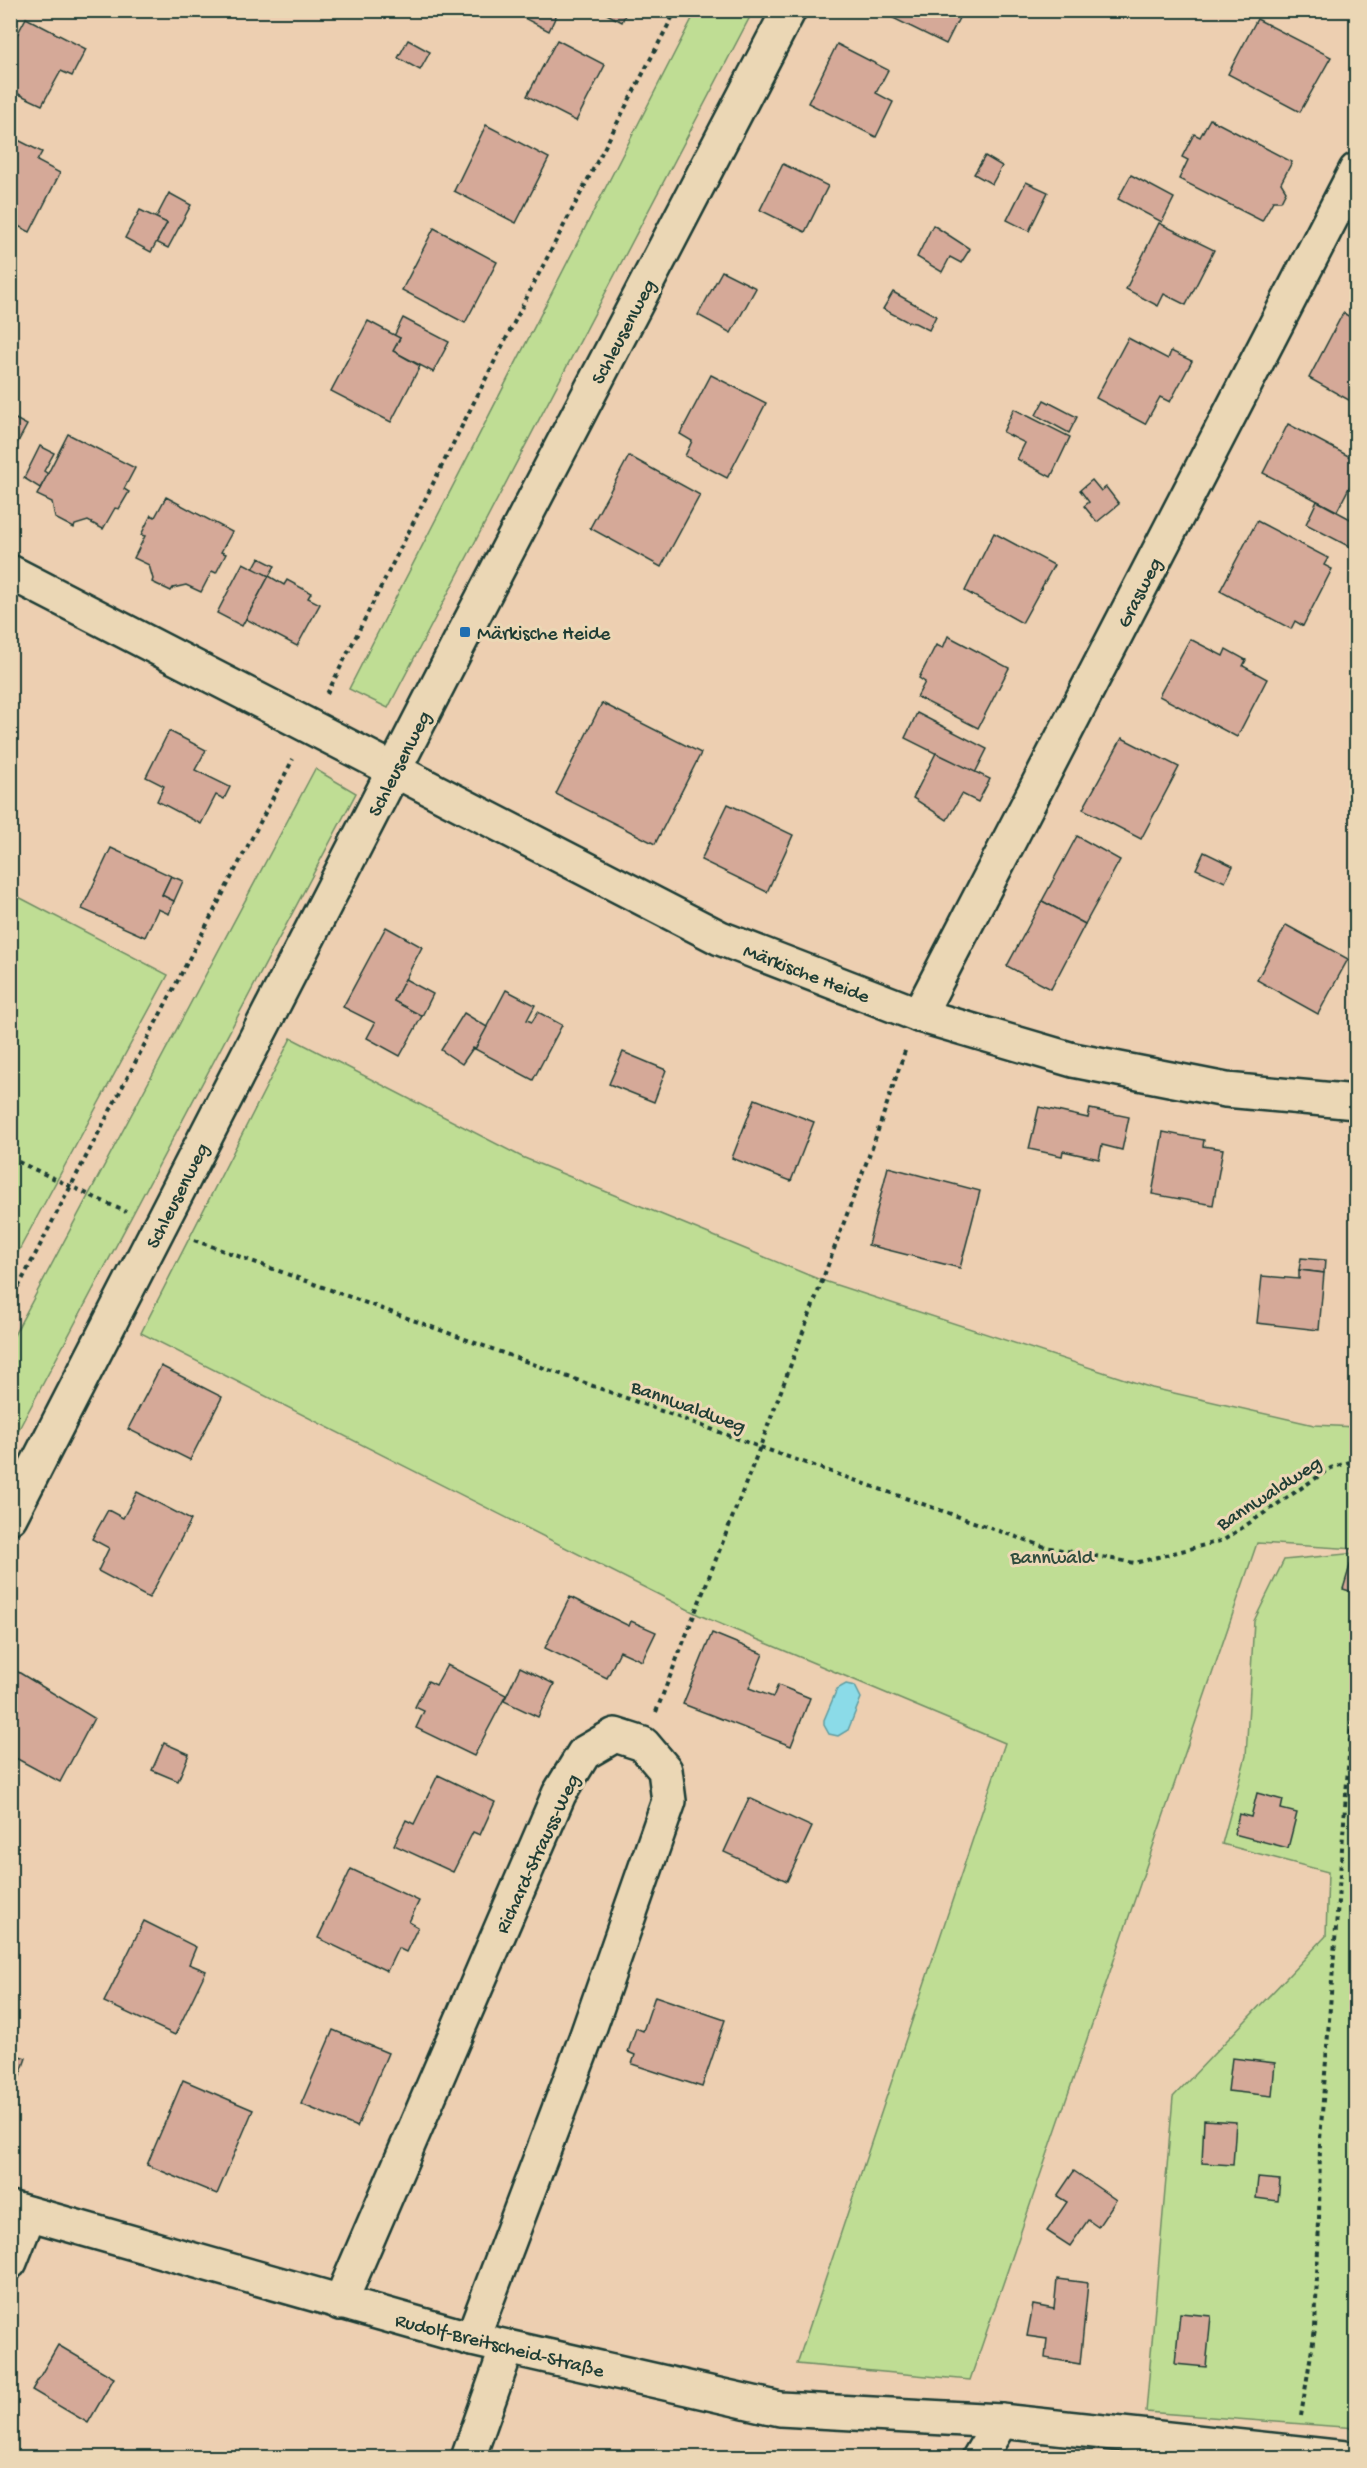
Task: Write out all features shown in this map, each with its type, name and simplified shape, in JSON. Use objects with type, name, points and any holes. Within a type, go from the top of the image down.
[{"type":"street","name":"Schleusenweg","points":[[10,1517],[789,10]]},
{"type":"street","name":"Grasweg","points":[[919,1015],[1356,170]]},
{"type":"street","name":"Märkische Heide","points":[[10,572],[394,772],[720,938],[919,1015],[1073,1060],[1214,1088],[1356,1102]]},
{"type":"street","name":"Richard-Strauss-Weg","points":[[340,2303],[559,1794],[584,1753],[615,1736],[643,1744]]},
{"type":"street","points":[[472,2339],[586,2038],[669,1801],[665,1770],[643,1744]]},
{"type":"street","points":[[10,2262],[20,2211]]},
{"type":"street","name":"Rudolf-Breitscheid-Straße","points":[[20,2211],[472,2339],[780,2409],[1001,2421],[1142,2447],[1345,2457]]},
{"type":"street","points":[[468,2457],[507,2348]]},
{"type":"street","points":[[979,2457],[1001,2421]]},
{"type":"path","points":[[10,1303],[73,1186],[310,727],[534,283],[676,10]]},
{"type":"path","points":[[643,1744],[760,1447],[919,1015]]},
{"type":"path","name":"Bannwaldweg","points":[[10,1158],[159,1228],[760,1447],[1045,1547],[1135,1563],[1224,1540],[1331,1468],[1356,1460]]},
{"type":"path","points":[[1296,2453],[1315,2329],[1320,2140],[1356,1662]]},
{"type":"green space","points":[[696,11],[753,11],[388,708],[349,689]]},
{"type":"green space","points":[[315,769],[356,793],[11,1444],[11,1341]]},
{"type":"green space","points":[[11,893],[168,975],[11,1265]]},
{"type":"green space","name":"Bannwald","points":[[291,1038],[522,1157],[818,1279],[1152,1388],[1314,1425],[1356,1427],[1356,1549],[1257,1543],[970,2380],[797,2364],[1005,1743],[699,1615],[141,1333]]},
{"type":"green space","points":[[1356,1553],[1356,2428],[1146,2412],[1173,2097],[1326,1936],[1328,1872],[1222,1844],[1246,1756],[1254,1621],[1284,1560]]},
{"type":"water","points":[[846,1684],[855,1686],[861,1698],[848,1730],[838,1736],[829,1734],[824,1720],[837,1689]]},
{"type":"building","points":[[528,10],[545,10],[556,16],[549,31],[524,18]]},
{"type":"building","points":[[599,10],[627,10],[622,22]]},
{"type":"building","points":[[897,10],[963,10],[946,44],[893,18]]},
{"type":"building","points":[[26,18],[86,49],[72,76],[61,71],[42,105],[10,90],[10,48]]},
{"type":"building","points":[[1257,19],[1331,57],[1300,112],[1228,74]]},
{"type":"building","points":[[408,40],[430,52],[420,70],[398,58]]},
{"type":"building","points":[[557,40],[605,65],[576,121],[527,96]]},
{"type":"building","points":[[837,44],[888,70],[876,93],[893,102],[876,137],[808,103]]},
{"type":"building","points":[[1210,119],[1292,162],[1281,183],[1286,191],[1281,201],[1273,201],[1262,221],[1179,179],[1188,160],[1182,157],[1194,134],[1200,137]]},
{"type":"building","points":[[486,125],[549,158],[516,223],[454,191]]},
{"type":"building","points":[[12,137],[42,152],[37,161],[60,173],[30,232],[10,222]]},
{"type":"building","points":[[985,156],[1002,166],[992,184],[974,174]]},
{"type":"building","points":[[783,164],[828,186],[805,232],[760,210]]},
{"type":"building","points":[[1131,175],[1174,198],[1162,222],[1118,199]]},
{"type":"building","points":[[1026,182],[1048,192],[1029,231],[1007,220]]},
{"type":"building","points":[[169,193],[191,205],[168,248],[156,242],[167,223],[156,218]]},
{"type":"building","points":[[140,210],[167,223],[151,252],[125,238]]},
{"type":"building","points":[[1159,223],[1214,250],[1186,305],[1164,294],[1158,306],[1126,289]]},
{"type":"building","points":[[933,225],[970,249],[961,263],[950,257],[942,272],[917,257]]},
{"type":"building","points":[[434,228],[497,262],[465,323],[402,290]]},
{"type":"building","points":[[722,271],[756,288],[731,333],[698,315]]},
{"type":"building","points":[[893,292],[936,316],[929,330],[883,309]]},
{"type":"building","points":[[1343,313],[1356,320],[1356,404],[1309,378]]},
{"type":"building","points":[[403,318],[449,342],[433,372],[393,351],[400,338],[394,336]]},
{"type":"building","points":[[368,321],[400,338],[393,351],[420,366],[391,422],[331,391]]},
{"type":"building","points":[[1128,338],[1168,359],[1171,351],[1192,361],[1170,402],[1160,397],[1145,424],[1096,398]]},
{"type":"building","points":[[711,375],[766,403],[727,478],[685,456],[692,441],[680,434]]},
{"type":"building","points":[[1044,400],[1077,417],[1069,433],[1036,415]]},
{"type":"building","points":[[1014,409],[1070,437],[1051,477],[1017,459],[1025,443],[1003,432]]},
{"type":"building","points":[[10,416],[27,425],[10,457]]},
{"type":"building","points":[[1288,424],[1356,460],[1356,474],[1337,511],[1263,473]]},
{"type":"building","points":[[68,434],[135,468],[124,489],[129,492],[119,509],[115,508],[103,529],[88,521],[75,525],[74,528],[55,518],[52,502],[37,495]]},
{"type":"building","points":[[40,446],[54,453],[44,471],[48,474],[40,488],[24,478]]},
{"type":"building","points":[[629,456],[700,495],[661,567],[590,528]]},
{"type":"building","points":[[1092,480],[1101,491],[1106,487],[1119,504],[1097,522],[1084,506],[1089,502],[1080,490]]},
{"type":"building","points":[[166,497],[232,532],[221,552],[226,554],[216,573],[212,571],[201,592],[186,585],[173,588],[171,591],[152,582],[149,565],[134,558],[145,536],[141,535],[151,515],[155,517]]},
{"type":"building","points":[[1317,501],[1356,522],[1356,535],[1350,547],[1306,524]]},
{"type":"building","points":[[1257,521],[1328,558],[1324,565],[1332,569],[1303,626],[1295,621],[1291,629],[1220,591]]},
{"type":"building","points":[[994,533],[1054,565],[1022,623],[965,591]]},
{"type":"building","points":[[259,558],[275,566],[269,576],[253,569]]},
{"type":"building","points":[[243,563],[269,576],[242,626],[217,613]]},
{"type":"building","points":[[269,576],[284,585],[287,580],[311,593],[308,598],[320,604],[297,646],[246,619]]},
{"type":"building","points":[[948,636],[1009,668],[978,728],[917,697],[925,682],[919,678],[936,645],[943,648]]},
{"type":"building","points":[[1190,639],[1223,656],[1226,649],[1246,660],[1243,666],[1267,679],[1237,737],[1159,696]]},
{"type":"building","points":[[602,703],[701,753],[655,844],[556,794]]},
{"type":"building","points":[[917,713],[987,749],[975,773],[905,738]]},
{"type":"building","points":[[169,731],[206,750],[195,770],[230,787],[224,799],[216,795],[201,824],[157,801],[164,786],[146,777]]},
{"type":"building","points":[[1122,738],[1179,767],[1141,839],[1083,809]]},
{"type":"building","points":[[936,753],[990,779],[978,802],[962,794],[947,820],[913,798]]},
{"type":"building","points":[[728,804],[793,835],[767,892],[701,860]]},
{"type":"building","points":[[1077,836],[1120,860],[1085,924],[1042,901]]},
{"type":"building","points":[[111,848],[171,876],[162,895],[174,901],[169,914],[158,909],[145,937],[82,909]]},
{"type":"building","points":[[1204,852],[1233,866],[1225,882],[1196,869]]},
{"type":"building","points":[[171,876],[183,881],[174,901],[162,895]]},
{"type":"building","points":[[1042,901],[1085,924],[1051,989],[1007,966]]},
{"type":"building","points":[[1286,925],[1348,959],[1318,1014],[1257,980]]},
{"type":"building","points":[[386,927],[422,947],[394,1001],[422,1016],[400,1056],[367,1038],[375,1023],[343,1007]]},
{"type":"building","points":[[405,979],[433,994],[422,1016],[394,1001]]},
{"type":"building","points":[[506,990],[535,1005],[527,1020],[532,1022],[538,1012],[562,1025],[533,1080],[475,1049]]},
{"type":"building","points":[[464,1013],[487,1027],[475,1049],[473,1048],[462,1064],[441,1050]]},
{"type":"building","points":[[623,1052],[666,1070],[654,1102],[609,1084]]},
{"type":"building","points":[[755,1099],[814,1122],[791,1181],[732,1158]]},
{"type":"building","points":[[1039,1107],[1088,1118],[1090,1109],[1129,1117],[1122,1150],[1102,1145],[1099,1159],[1063,1151],[1062,1156],[1029,1149]]},
{"type":"building","points":[[1163,1132],[1204,1140],[1203,1146],[1223,1149],[1213,1205],[1152,1194]]},
{"type":"building","points":[[888,1167],[980,1191],[960,1268],[868,1245]]},
{"type":"building","points":[[1301,1258],[1325,1260],[1324,1273],[1299,1270]]},
{"type":"building","points":[[1299,1270],[1324,1273],[1319,1330],[1257,1323],[1262,1276],[1299,1279]]},
{"type":"building","points":[[161,1366],[222,1397],[190,1460],[128,1429]]},
{"type":"building","points":[[137,1492],[191,1520],[149,1598],[98,1571],[109,1548],[92,1539],[108,1510],[123,1518]]},
{"type":"building","points":[[1352,1559],[1356,1561],[1356,1593],[1343,1589]]},
{"type":"building","points":[[570,1597],[629,1626],[631,1621],[656,1632],[642,1661],[620,1651],[607,1678],[545,1648]]},
{"type":"building","points":[[712,1633],[763,1654],[749,1688],[773,1697],[778,1685],[810,1698],[791,1746],[683,1704]]},
{"type":"building","points":[[447,1665],[506,1695],[474,1756],[416,1728],[424,1711],[415,1707],[428,1681],[436,1685]]},
{"type":"building","points":[[10,1667],[94,1718],[60,1782],[10,1755]]},
{"type":"building","points":[[520,1667],[554,1684],[538,1717],[504,1701]]},
{"type":"building","points":[[164,1743],[189,1754],[178,1781],[152,1770]]},
{"type":"building","points":[[438,1775],[495,1802],[480,1835],[473,1832],[453,1872],[394,1845],[406,1820],[414,1824]]},
{"type":"building","points":[[1257,1793],[1283,1800],[1281,1809],[1297,1813],[1288,1848],[1234,1834],[1239,1814],[1251,1817]]},
{"type":"building","points":[[749,1798],[812,1827],[787,1881],[724,1852]]},
{"type":"building","points":[[351,1869],[419,1901],[409,1922],[418,1927],[406,1952],[398,1948],[387,1971],[318,1938]]},
{"type":"building","points":[[144,1921],[196,1947],[189,1964],[206,1971],[175,2035],[104,2002]]},
{"type":"building","points":[[655,1996],[725,2020],[702,2087],[632,2064],[635,2055],[628,2052],[636,2028],[643,2031]]},
{"type":"building","points":[[333,2030],[388,2053],[357,2127],[301,2104]]},
{"type":"building","points":[[10,2053],[26,2058],[15,2090],[10,2089]]},
{"type":"building","points":[[1232,2058],[1275,2063],[1272,2096],[1228,2091]]},
{"type":"building","points":[[183,2080],[253,2110],[217,2194],[147,2165]]},
{"type":"building","points":[[1204,2120],[1236,2122],[1233,2165],[1202,2163]]},
{"type":"building","points":[[1074,2171],[1116,2200],[1098,2227],[1088,2220],[1070,2246],[1047,2231],[1067,2202],[1057,2196]]},
{"type":"building","points":[[1258,2178],[1280,2180],[1278,2201],[1256,2198]]},
{"type":"building","points":[[1057,2279],[1088,2283],[1080,2364],[1045,2358],[1047,2339],[1027,2336],[1033,2305],[1054,2309]]},
{"type":"building","points":[[1180,2313],[1211,2316],[1206,2367],[1175,2364]]},
{"type":"building","points":[[58,2345],[114,2378],[88,2423],[32,2390]]},
{"type":"place","name":"Märkische Heide","points":[[465,632]]}]
